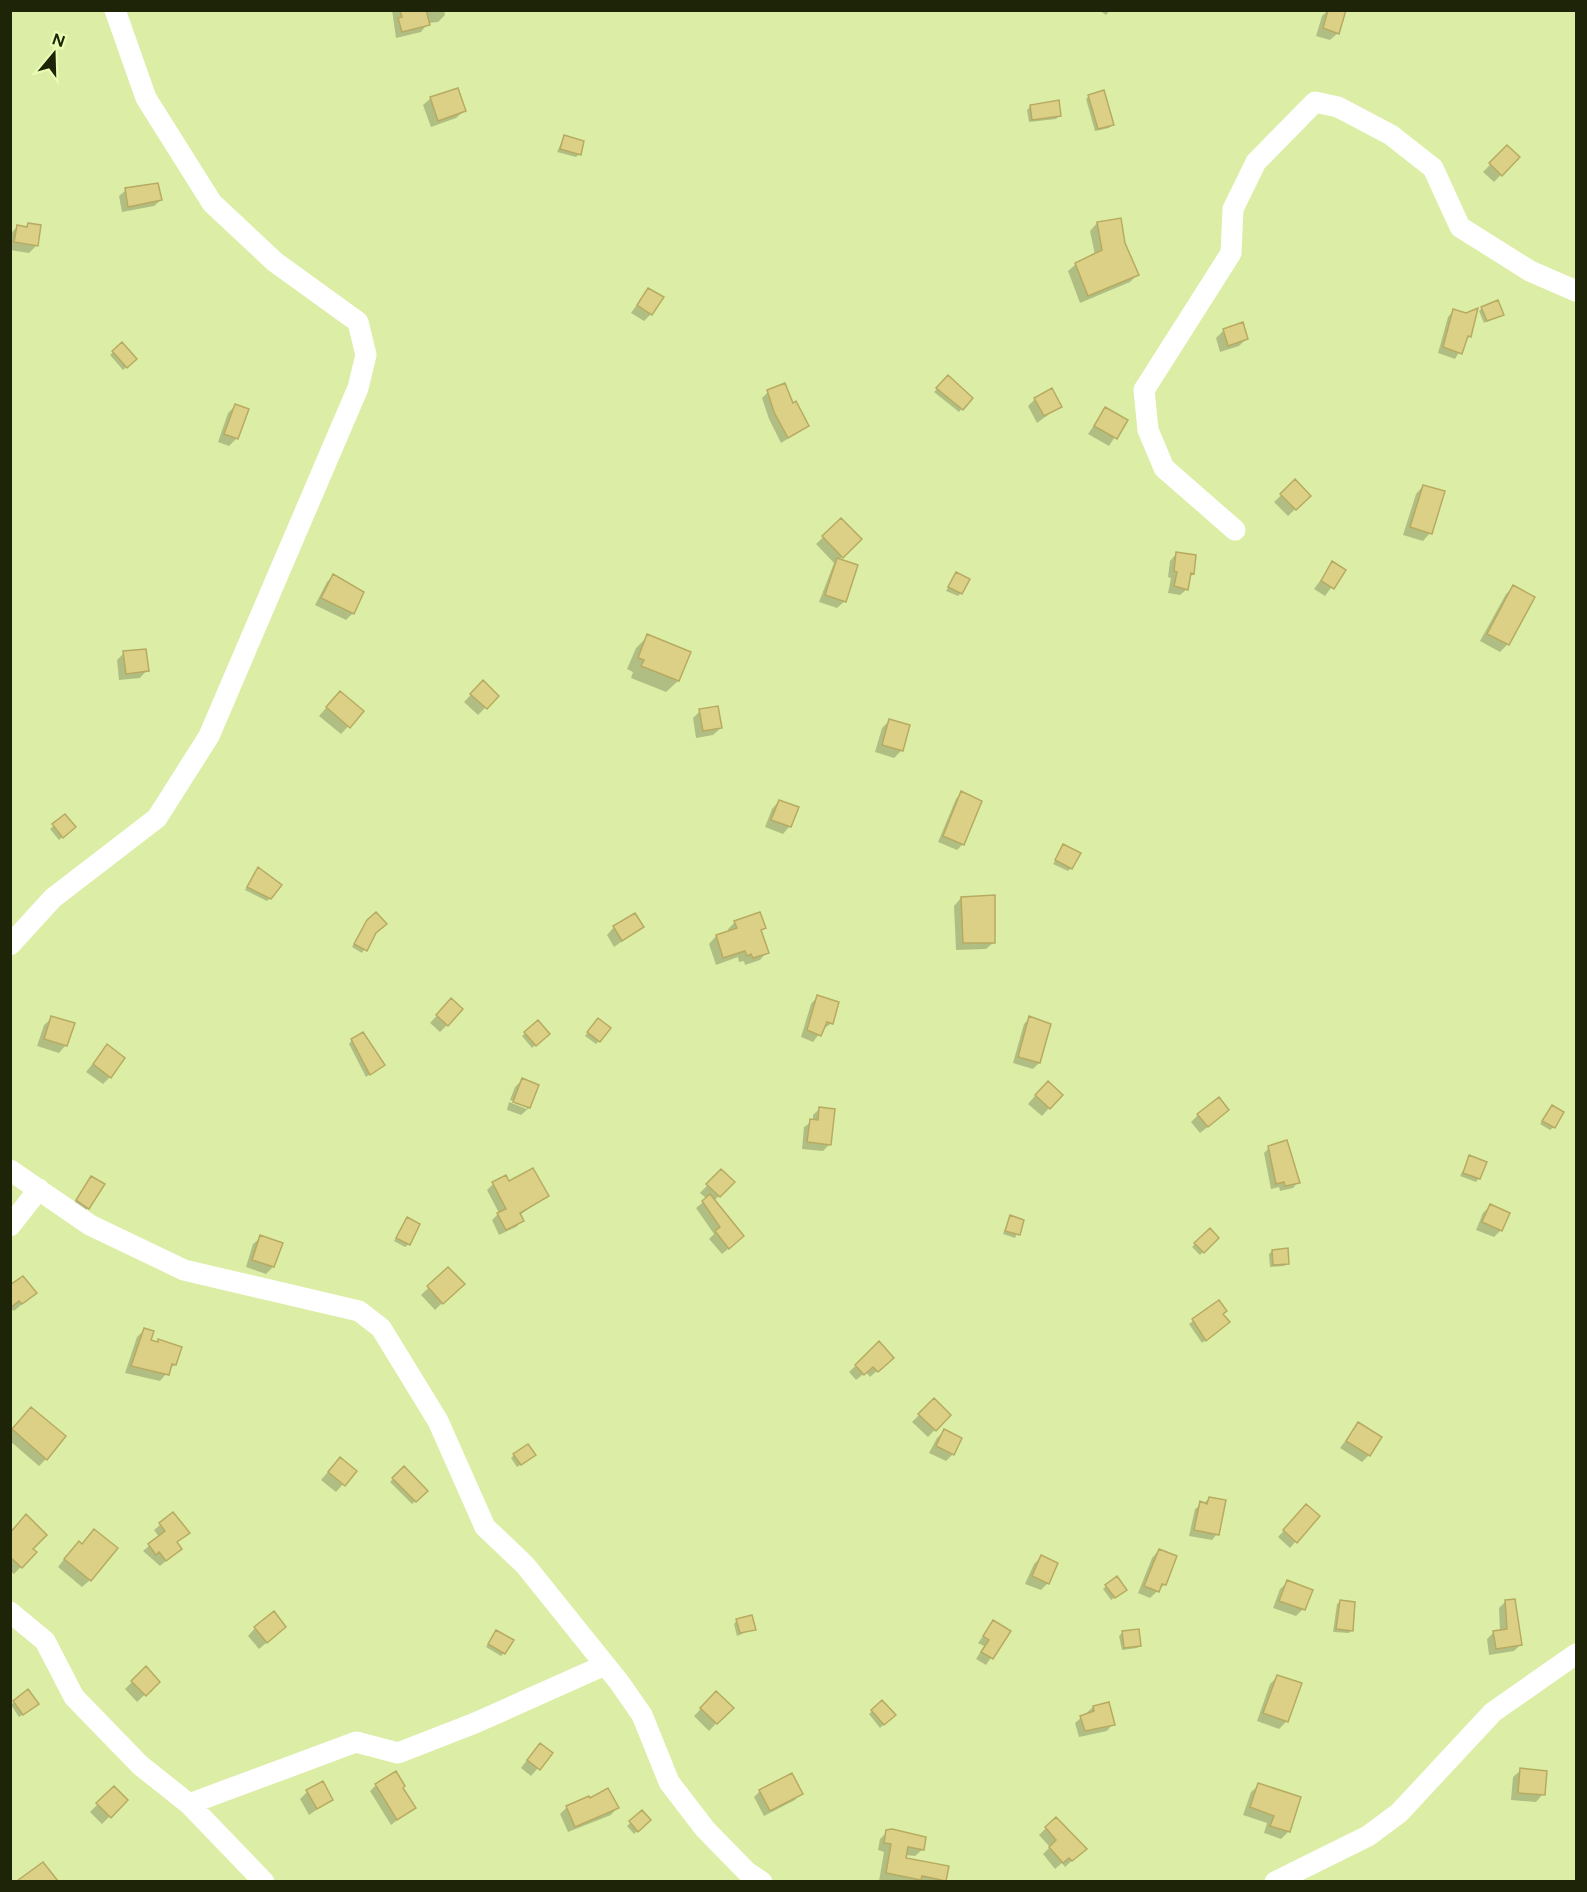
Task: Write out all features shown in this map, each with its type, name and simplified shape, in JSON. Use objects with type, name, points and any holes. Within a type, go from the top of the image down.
[{"type":"street","points":[[10,945],[53,897],[157,818],[209,736],[358,388],[366,355],[358,322],[275,262],[212,203],[146,98],[115,10]]},
{"type":"street","points":[[1235,530],[1164,468],[1148,430],[1144,390],[1231,253],[1233,209],[1256,162],[1315,102],[1338,107],[1391,135],[1433,168],[1460,227],[1530,271],[1576,291]]},
{"type":"street","points":[[10,1170],[90,1225],[184,1270],[359,1311],[381,1328],[438,1421],[485,1527],[525,1565],[642,1715],[669,1782],[705,1829],[747,1872],[762,1881]]},
{"type":"street","points":[[10,1226],[39,1189]]},
{"type":"street","points":[[10,1612],[45,1641],[74,1697],[140,1765],[189,1804],[264,1881]]},
{"type":"street","points":[[1275,1881],[1376,1830],[1399,1813],[1493,1712],[1576,1654]]},
{"type":"street","points":[[189,1804],[356,1742],[398,1753],[475,1723],[605,1665]]},
{"type":"building","points":[[400,10],[426,10],[430,25],[402,32],[398,18],[402,17]]},
{"type":"building","points":[[1328,10],[1346,10],[1339,34],[1323,28]]},
{"type":"building","points":[[458,88],[466,111],[438,121],[430,97]]},
{"type":"building","points":[[1104,90],[1114,125],[1098,129],[1088,95]]},
{"type":"building","points":[[1059,100],[1061,116],[1032,120],[1030,105]]},
{"type":"building","points":[[564,135],[584,141],[581,155],[560,149]]},
{"type":"building","points":[[1507,145],[1520,157],[1502,176],[1489,163]]},
{"type":"building","points":[[158,183],[162,200],[128,207],[125,188]]},
{"type":"building","points":[[1121,218],[1125,243],[1139,275],[1088,296],[1075,263],[1102,250],[1097,222]]},
{"type":"building","points":[[28,223],[41,225],[38,246],[14,242],[17,225],[27,227]]},
{"type":"building","points":[[648,288],[664,297],[652,315],[637,305]]},
{"type":"building","points":[[1498,300],[1504,315],[1487,321],[1481,307]]},
{"type":"building","points":[[1478,308],[1471,337],[1468,336],[1462,354],[1443,347],[1453,309],[1466,313]]},
{"type":"building","points":[[1243,322],[1248,339],[1228,346],[1223,329]]},
{"type":"building","points":[[122,342],[137,359],[127,368],[112,351]]},
{"type":"building","points":[[948,375],[973,398],[963,410],[936,388]]},
{"type":"building","points":[[785,383],[793,403],[796,401],[809,426],[788,438],[774,412],[767,390]]},
{"type":"building","points":[[1052,388],[1062,407],[1044,416],[1034,398]]},
{"type":"building","points":[[235,404],[249,409],[238,439],[224,434]]},
{"type":"building","points":[[1105,407],[1128,420],[1117,439],[1094,426]]},
{"type":"building","points":[[1295,479],[1311,496],[1296,510],[1280,494]]},
{"type":"building","points":[[1423,485],[1445,491],[1432,534],[1410,527]]},
{"type":"building","points":[[841,518],[862,539],[843,558],[822,536]]},
{"type":"building","points":[[1176,552],[1196,555],[1194,574],[1191,573],[1188,590],[1174,586],[1177,572],[1174,571]]},
{"type":"building","points":[[837,558],[858,565],[846,602],[825,595]]},
{"type":"building","points":[[1332,561],[1346,570],[1334,589],[1321,581]]},
{"type":"building","points":[[956,572],[970,579],[962,594],[948,587]]},
{"type":"building","points":[[333,574],[364,592],[354,614],[321,598]]},
{"type":"building","points":[[1513,585],[1535,597],[1509,645],[1487,634]]},
{"type":"building","points":[[647,634],[691,652],[679,681],[641,666],[644,660],[638,658]]},
{"type":"building","points":[[146,649],[149,671],[126,674],[123,651]]},
{"type":"building","points":[[483,680],[499,696],[487,709],[470,694]]},
{"type":"building","points":[[340,691],[364,711],[350,728],[326,707]]},
{"type":"building","points":[[718,706],[722,728],[703,731],[699,709]]},
{"type":"building","points":[[889,719],[910,725],[903,751],[882,745]]},
{"type":"building","points":[[961,791],[982,801],[964,845],[943,836]]},
{"type":"building","points":[[779,800],[799,807],[791,827],[771,820]]},
{"type":"building","points":[[65,814],[76,827],[63,838],[52,824]]},
{"type":"building","points":[[1063,844],[1081,853],[1072,869],[1055,860]]},
{"type":"building","points":[[258,867],[282,885],[271,899],[247,887]]},
{"type":"building","points":[[995,895],[995,943],[963,943],[961,897]]},
{"type":"building","points":[[376,912],[387,924],[376,933],[367,951],[354,944],[367,920]]},
{"type":"building","points":[[760,912],[766,928],[761,930],[769,953],[753,958],[751,954],[747,956],[745,951],[723,958],[716,935],[737,928],[734,921]]},
{"type":"building","points":[[635,913],[644,927],[622,941],[613,926]]},
{"type":"building","points":[[817,995],[839,1002],[833,1024],[827,1022],[821,1036],[807,1030]]},
{"type":"building","points":[[451,998],[463,1009],[448,1026],[436,1015]]},
{"type":"building","points":[[51,1016],[75,1023],[67,1046],[44,1039]]},
{"type":"building","points":[[1029,1016],[1051,1024],[1040,1063],[1018,1057]]},
{"type":"building","points":[[598,1018],[611,1028],[600,1042],[587,1032]]},
{"type":"building","points":[[538,1020],[550,1034],[536,1046],[524,1032]]},
{"type":"building","points":[[363,1032],[385,1065],[370,1075],[351,1039]]},
{"type":"building","points":[[107,1044],[125,1058],[111,1078],[93,1064]]},
{"type":"building","points":[[522,1078],[539,1085],[530,1108],[513,1102]]},
{"type":"building","points":[[1048,1081],[1063,1095],[1050,1109],[1035,1095]]},
{"type":"building","points":[[1219,1097],[1229,1110],[1208,1127],[1197,1114]]},
{"type":"building","points":[[1552,1105],[1564,1112],[1555,1128],[1542,1121]]},
{"type":"building","points":[[819,1107],[835,1109],[831,1145],[807,1142],[810,1119],[818,1120]]},
{"type":"building","points":[[1287,1140],[1300,1183],[1285,1186],[1284,1182],[1276,1184],[1268,1146]]},
{"type":"building","points":[[1469,1155],[1487,1162],[1480,1179],[1463,1173]]},
{"type":"building","points":[[533,1168],[549,1196],[520,1213],[524,1221],[506,1230],[497,1213],[506,1209],[492,1182],[506,1175],[509,1181]]},
{"type":"building","points":[[721,1169],[735,1182],[720,1197],[706,1184]]},
{"type":"building","points":[[91,1176],[105,1184],[89,1209],[76,1200]]},
{"type":"building","points":[[710,1194],[744,1236],[729,1249],[715,1231],[720,1227],[702,1201]]},
{"type":"building","points":[[1490,1204],[1510,1213],[1502,1231],[1482,1222]]},
{"type":"building","points":[[1010,1215],[1024,1220],[1020,1235],[1005,1231]]},
{"type":"building","points":[[407,1217],[420,1224],[410,1245],[396,1238]]},
{"type":"building","points":[[1210,1228],[1219,1238],[1204,1253],[1194,1243]]},
{"type":"building","points":[[260,1235],[283,1243],[274,1267],[252,1260]]},
{"type":"building","points":[[1288,1248],[1289,1264],[1273,1265],[1272,1250]]},
{"type":"building","points":[[448,1267],[465,1284],[443,1304],[427,1286]]},
{"type":"building","points":[[23,1276],[37,1293],[22,1304],[19,1301],[10,1308],[10,1285]]},
{"type":"building","points":[[1219,1300],[1227,1311],[1223,1314],[1230,1322],[1206,1341],[1192,1319]]},
{"type":"building","points":[[144,1328],[154,1331],[151,1340],[158,1342],[158,1339],[182,1347],[176,1365],[172,1364],[169,1375],[131,1366]]},
{"type":"building","points":[[879,1341],[894,1358],[878,1372],[873,1367],[864,1375],[855,1365]]},
{"type":"building","points":[[934,1398],[951,1415],[936,1431],[918,1414]]},
{"type":"building","points":[[31,1407],[66,1436],[47,1460],[12,1429]]},
{"type":"building","points":[[1358,1422],[1382,1437],[1370,1456],[1346,1441]]},
{"type":"building","points":[[944,1429],[962,1438],[954,1455],[936,1446]]},
{"type":"building","points":[[528,1444],[536,1455],[521,1465],[513,1454]]},
{"type":"building","points":[[340,1457],[357,1471],[345,1486],[328,1472]]},
{"type":"building","points":[[404,1466],[428,1491],[416,1502],[392,1478]]},
{"type":"building","points":[[1209,1497],[1226,1500],[1219,1535],[1194,1530],[1200,1501],[1207,1504]]},
{"type":"building","points":[[1306,1504],[1320,1516],[1297,1543],[1283,1530]]},
{"type":"building","points":[[173,1512],[190,1533],[177,1542],[182,1549],[166,1561],[159,1552],[156,1555],[148,1544],[165,1531],[159,1523]]},
{"type":"building","points":[[26,1514],[47,1535],[33,1549],[37,1552],[22,1568],[10,1557],[10,1533]]},
{"type":"building","points":[[94,1529],[118,1548],[91,1581],[64,1559],[79,1541],[82,1544]]},
{"type":"building","points":[[1159,1549],[1177,1556],[1166,1585],[1162,1584],[1159,1592],[1144,1586]]},
{"type":"building","points":[[1041,1555],[1058,1563],[1049,1584],[1032,1576]]},
{"type":"building","points":[[1117,1576],[1127,1590],[1115,1598],[1105,1585]]},
{"type":"building","points":[[1287,1580],[1313,1590],[1305,1610],[1279,1601]]},
{"type":"building","points":[[1515,1599],[1522,1645],[1496,1649],[1493,1631],[1507,1629],[1505,1600]]},
{"type":"building","points":[[1340,1600],[1355,1602],[1353,1631],[1336,1629]]},
{"type":"building","points":[[274,1611],[286,1627],[267,1643],[254,1627]]},
{"type":"building","points":[[752,1615],[756,1630],[740,1633],[736,1619]]},
{"type":"building","points":[[993,1620],[1011,1631],[993,1659],[981,1652],[989,1640],[983,1636]]},
{"type":"building","points":[[1139,1629],[1141,1646],[1124,1648],[1122,1631]]},
{"type":"building","points":[[496,1630],[514,1640],[505,1654],[488,1644]]},
{"type":"building","points":[[146,1666],[160,1682],[146,1696],[131,1681]]},
{"type":"building","points":[[1277,1675],[1302,1683],[1288,1722],[1263,1713]]},
{"type":"building","points":[[28,1689],[39,1704],[23,1715],[13,1701]]},
{"type":"building","points":[[716,1691],[734,1708],[717,1724],[700,1708]]},
{"type":"building","points":[[882,1700],[896,1715],[884,1725],[871,1710]]},
{"type":"building","points":[[1109,1702],[1115,1725],[1085,1731],[1080,1716],[1094,1711],[1093,1706]]},
{"type":"building","points":[[540,1743],[553,1753],[540,1770],[527,1760]]},
{"type":"building","points":[[1520,1768],[1547,1771],[1545,1795],[1518,1793]]},
{"type":"building","points":[[396,1771],[405,1786],[403,1788],[416,1808],[397,1820],[375,1784]]},
{"type":"building","points":[[792,1773],[803,1794],[770,1811],[759,1790]]},
{"type":"building","points":[[323,1781],[333,1800],[317,1809],[306,1790]]},
{"type":"building","points":[[1258,1783],[1301,1797],[1290,1832],[1270,1826],[1274,1816],[1250,1807]]},
{"type":"building","points":[[114,1786],[128,1800],[111,1818],[96,1803]]},
{"type":"building","points":[[608,1788],[619,1808],[575,1827],[566,1806],[589,1796],[590,1798]]},
{"type":"building","points":[[642,1810],[651,1820],[638,1832],[629,1821]]},
{"type":"building","points":[[1056,1817],[1087,1849],[1072,1861],[1069,1858],[1063,1863],[1049,1847],[1056,1840],[1045,1827]]},
{"type":"building","points":[[892,1829],[926,1837],[924,1850],[908,1847],[906,1858],[949,1866],[946,1881],[922,1876],[921,1880],[886,1873],[891,1844],[884,1843],[886,1830]]},
{"type":"building","points":[[43,1862],[58,1881],[17,1881]]}]
